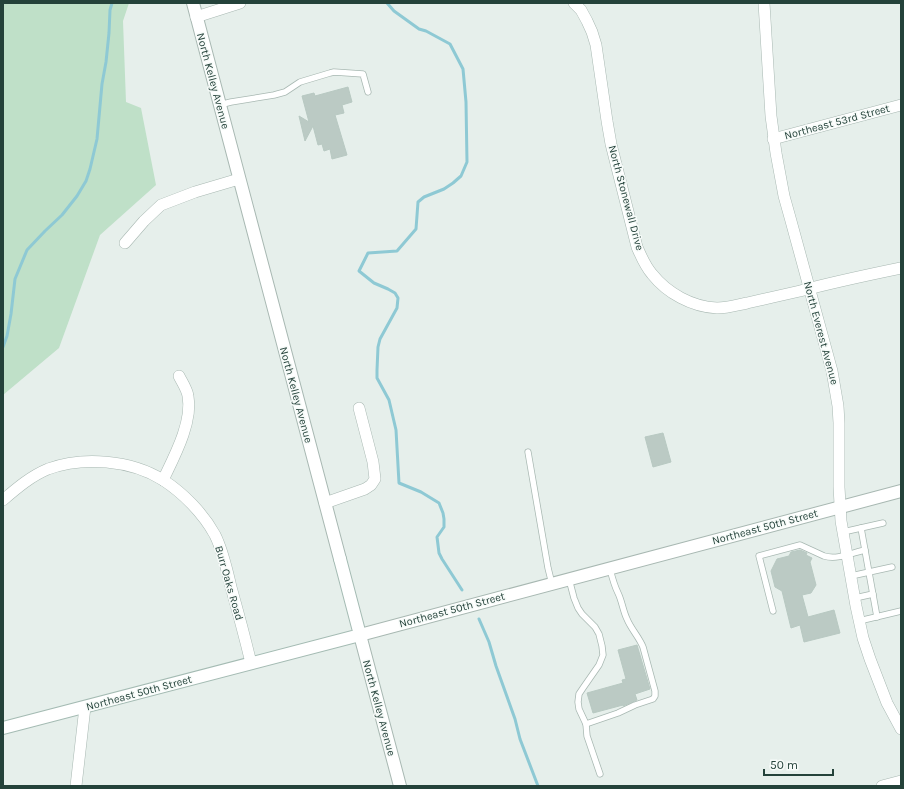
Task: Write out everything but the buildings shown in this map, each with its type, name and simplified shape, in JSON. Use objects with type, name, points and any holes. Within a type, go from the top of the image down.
[{"type":"street","name":"North Kelley Avenue","points":[[193,3],[400,786]]},
{"type":"street","points":[[196,17],[240,3]]},
{"type":"street","name":"North Stonewall Drive","points":[[574,3],[587,21],[596,45],[611,144],[637,247],[651,273],[661,284],[674,294],[688,301],[702,306],[717,308],[740,305],[901,268]]},
{"type":"street","name":"North Everest Avenue","points":[[764,3],[773,139],[784,196],[831,366],[836,394],[840,435],[840,507],[842,532],[859,621],[868,652],[878,681],[901,728]]},
{"type":"street","name":"Northeast 53rd Street","points":[[773,139],[901,104]]},
{"type":"street","points":[[125,243],[144,221],[161,205],[195,192],[239,179]]},
{"type":"street","points":[[162,480],[170,466],[180,441],[185,427],[188,411],[188,394],[179,376]]},
{"type":"street","points":[[325,502],[365,489],[371,485],[375,479],[373,462],[359,408]]},
{"type":"street","name":"Burr Oaks Road","points":[[3,500],[17,488],[41,472],[62,465],[90,461],[113,463],[140,469],[162,480],[184,497],[196,509],[207,522],[215,536],[227,569],[251,663]]},
{"type":"street","name":"Northeast 50th Street","points":[[3,728],[901,491]]},
{"type":"street","points":[[76,786],[85,707]]},
{"type":"street","points":[[882,786],[901,781]]},
{"type":"lane","points":[[219,105],[286,92],[300,82],[334,72],[363,74],[368,92]]},
{"type":"lane","points":[[528,452],[552,584]]},
{"type":"lane","points":[[842,532],[883,523]]},
{"type":"lane","points":[[861,528],[877,617]]},
{"type":"lane","points":[[773,611],[759,556],[800,545],[828,557],[837,557],[865,550]]},
{"type":"lane","points":[[851,576],[892,567]]},
{"type":"lane","points":[[586,724],[653,699],[655,696],[643,646],[627,620],[618,593],[615,589],[610,568]]},
{"type":"lane","points":[[569,579],[578,608],[582,614],[595,626],[602,646],[602,655],[599,665],[579,694],[578,702],[579,709],[586,724],[587,736],[600,774]]},
{"type":"lane","points":[[855,598],[873,594]]},
{"type":"lane","points":[[859,621],[901,611]]},
{"type":"green space","points":[[3,3],[129,3],[123,21],[126,102],[141,108],[156,185],[100,235],[59,348],[3,395]]},
{"type":"waterway","points":[[3,347],[7,336],[11,314],[15,279],[27,250],[62,215],[77,196],[86,181],[90,169],[97,139],[102,84],[109,33],[110,10],[112,3]]},
{"type":"waterway","points":[[387,3],[394,11],[419,29],[426,31],[450,44],[463,69],[466,102],[467,162],[461,176],[444,189],[424,197],[418,202],[416,229],[397,251],[368,253],[359,271],[374,283],[395,293],[398,298],[397,308],[380,339],[378,347],[377,378],[389,400],[396,430],[399,483],[421,492],[439,503],[444,519],[444,527],[437,537],[439,553],[462,590]]},
{"type":"waterway","points":[[479,619],[489,642],[515,719],[520,739],[538,786]]}]
